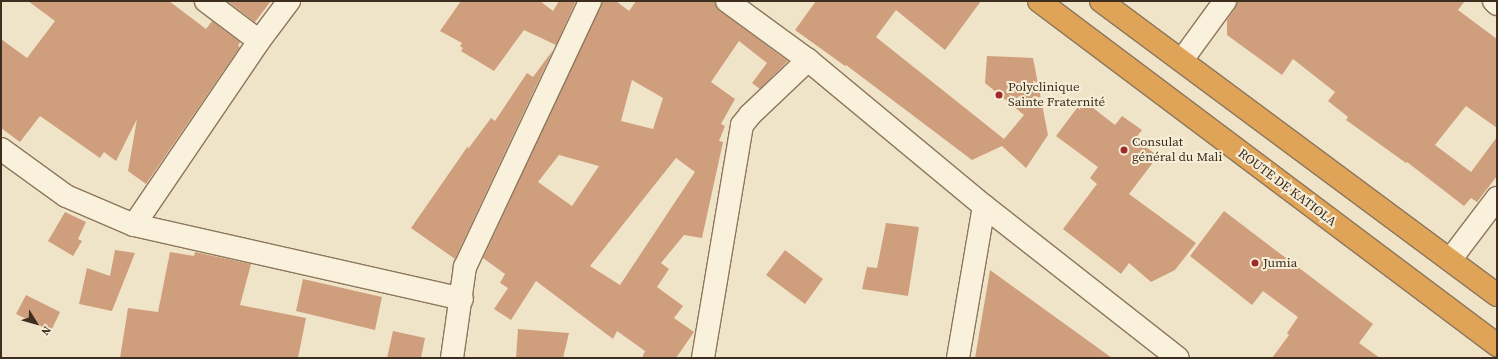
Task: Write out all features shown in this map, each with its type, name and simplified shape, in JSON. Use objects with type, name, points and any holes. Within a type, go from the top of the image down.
[{"type":"highway","name":"ROUTE DE KATIOLA","points":[[1039,1],[1497,345]]},
{"type":"highway","points":[[1101,1],[1497,295]]},
{"type":"street","points":[[206,1],[259,41]]},
{"type":"street","points":[[134,225],[259,41],[289,1]]},
{"type":"street","points":[[452,358],[466,267],[590,1]]},
{"type":"street","points":[[727,1],[808,60],[984,206],[1178,358]]},
{"type":"street","points":[[1182,60],[1224,1]]},
{"type":"street","points":[[1494,1],[1497,4]]},
{"type":"street","points":[[703,358],[742,125],[750,115],[808,60]]},
{"type":"street","points":[[1,149],[66,196],[134,225],[462,299]]},
{"type":"street","points":[[1450,260],[1497,198]]},
{"type":"street","points":[[958,358],[984,206]]},
{"type":"building","points":[[28,1],[169,1],[206,29],[212,21],[240,42],[238,46],[240,47],[146,184],[128,171],[137,119],[116,161],[104,152],[100,158],[40,116],[20,142],[1,128],[1,39],[27,58],[55,21]]},
{"type":"building","points":[[227,1],[271,1],[255,22]]},
{"type":"building","points":[[461,1],[540,1],[553,11],[559,1],[576,1],[556,45],[524,30],[494,71],[461,51],[463,48],[460,46],[462,43],[440,31]]},
{"type":"building","points":[[602,1],[616,1],[629,11],[636,1],[715,1],[716,6],[720,11],[788,61],[760,89],[752,83],[767,63],[739,41],[711,82],[735,99],[721,124],[725,126],[719,141],[723,142],[702,238],[684,235],[661,263],[669,269],[657,287],[683,306],[674,318],[694,332],[676,358],[642,358],[645,351],[617,331],[613,339],[536,281],[511,320],[494,309],[508,288],[500,283],[505,274],[483,258]],"holes":[[[632,80],[663,98],[653,129],[621,121]],[[559,155],[599,166],[572,206],[538,182]],[[676,158],[695,172],[620,285],[590,266]]]},
{"type":"building","points":[[816,1],[981,1],[945,50],[896,10],[876,37],[1004,139],[1024,115],[985,83],[987,56],[1033,58],[1048,135],[1026,168],[1002,146],[972,160],[846,65],[845,66],[795,30]]},
{"type":"building","points":[[1237,1],[1465,1],[1458,10],[1497,39],[1497,128],[1466,106],[1435,145],[1471,172],[1497,137],[1497,176],[1477,202],[1471,198],[1464,206],[1407,162],[1406,163],[1346,120],[1348,117],[1328,101],[1335,92],[1293,59],[1282,75],[1227,35],[1227,20],[1235,8]]},
{"type":"building","points":[[553,50],[455,259],[411,228],[468,146],[468,149],[491,118],[495,121],[527,73],[533,77]]},
{"type":"building","points":[[1083,100],[1115,125],[1122,116],[1142,130],[1135,139],[1158,156],[1129,194],[1196,243],[1175,270],[1151,282],[1129,263],[1121,274],[1063,229],[1097,184],[1090,178],[1098,167],[1056,136]]},
{"type":"building","points":[[1224,211],[1373,324],[1359,343],[1380,358],[1272,358],[1289,335],[1287,333],[1298,317],[1263,291],[1252,305],[1190,256]]},
{"type":"building","points":[[65,212],[86,222],[78,239],[82,241],[73,256],[48,241]]},
{"type":"building","points":[[886,223],[919,227],[908,296],[862,289],[867,267],[877,268]]},
{"type":"building","points":[[115,250],[135,253],[112,311],[79,304],[87,268],[110,276]]},
{"type":"building","points":[[785,250],[823,279],[805,304],[766,275]]},
{"type":"building","points":[[170,252],[194,256],[195,252],[251,264],[240,305],[306,318],[298,358],[120,358],[128,308],[158,312]]},
{"type":"building","points":[[990,270],[1112,358],[975,358]]},
{"type":"building","points":[[303,279],[382,297],[375,330],[296,311]]},
{"type":"building","points":[[26,295],[60,312],[51,331],[16,314]]},
{"type":"building","points":[[518,329],[569,333],[563,358],[516,358]]},
{"type":"building","points":[[393,331],[425,338],[421,358],[387,358]]},
{"type":"place","name":"Polyclinique Sainte Fraternité","points":[[999,95]]},
{"type":"place","name":"Consulat général du Mali","points":[[1124,150]]},
{"type":"place","name":"Jumia","points":[[1255,263]]}]
